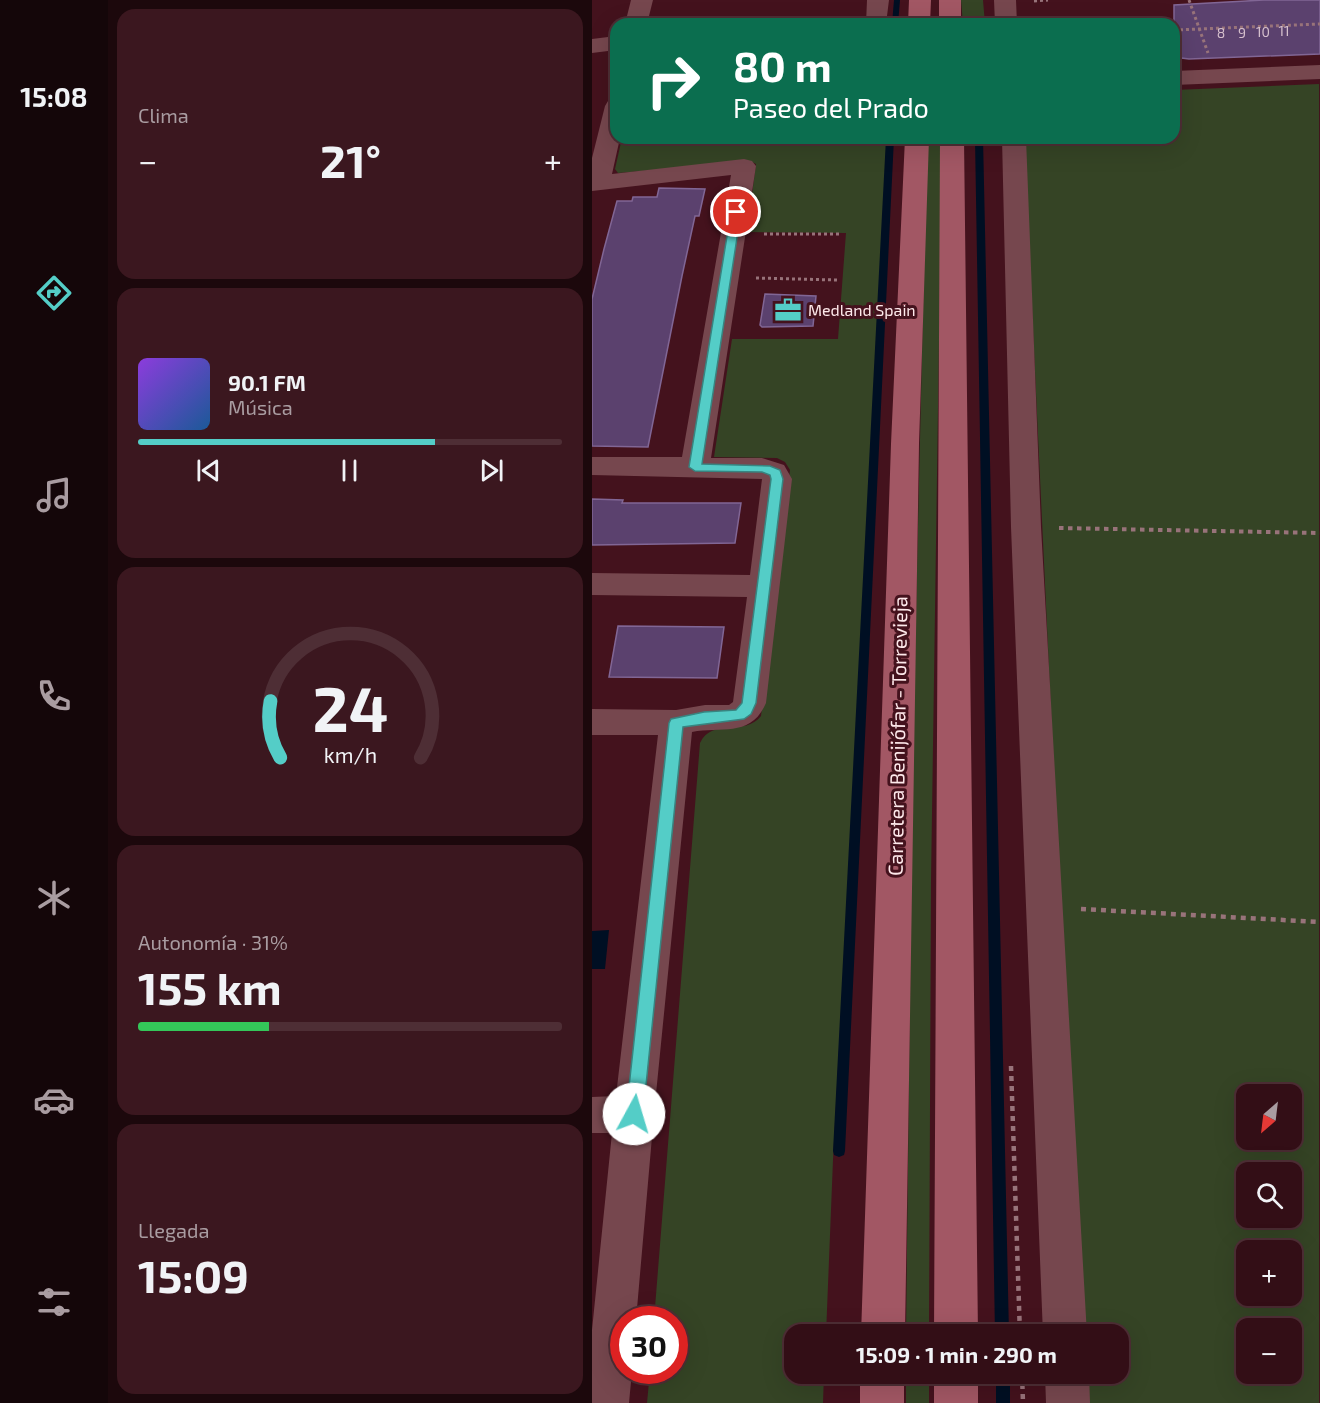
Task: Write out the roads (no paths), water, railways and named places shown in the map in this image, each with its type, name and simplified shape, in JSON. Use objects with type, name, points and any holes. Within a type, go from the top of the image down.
[{"type":"main road","points":[[919,0],[919,18]]},
{"type":"main road","points":[[950,0],[950,18]]},
{"type":"main road","name":"Carretera Benijófar - Torrevieja","points":[[883,1324],[905,444],[917,144]]},
{"type":"main road","points":[[952,144],[956,1324]]},
{"type":"main road","points":[[882,1384],[882,1403]]},
{"type":"main road","points":[[956,1384],[956,1403]]},
{"type":"street","points":[[638,18],[642,0]]},
{"type":"street","points":[[876,18],[878,0]]},
{"type":"street","points":[[1005,0],[1006,18]]},
{"type":"street","points":[[592,45],[610,44]]},
{"type":"street","points":[[1180,78],[1320,72]]},
{"type":"street","points":[[610,128],[595,183],[744,166],[695,467]]},
{"type":"street","points":[[1014,144],[1026,527],[1064,1324]]},
{"type":"street","points":[[592,466],[762,468],[776,473],[777,479],[749,703],[746,710],[739,715],[729,717],[704,717],[676,723],[592,722]]},
{"type":"street","points":[[592,584],[763,586]]},
{"type":"street","points":[[607,1403],[634,1114],[676,723]]},
{"type":"street","points":[[592,1115],[634,1114]]},
{"type":"street","points":[[1067,1384],[1068,1403]]},
{"type":"water","points":[[609,930],[605,969],[592,969],[592,931]]},
{"type":"waterway","points":[[896,18],[897,0]]},
{"type":"waterway","points":[[839,1151],[890,144]]},
{"type":"waterway","points":[[979,144],[1002,1324]]},
{"type":"waterway","points":[[1003,1384],[1003,1403]]},
{"type":"place","name":"Medland Spain","points":[[788,310]]}]
